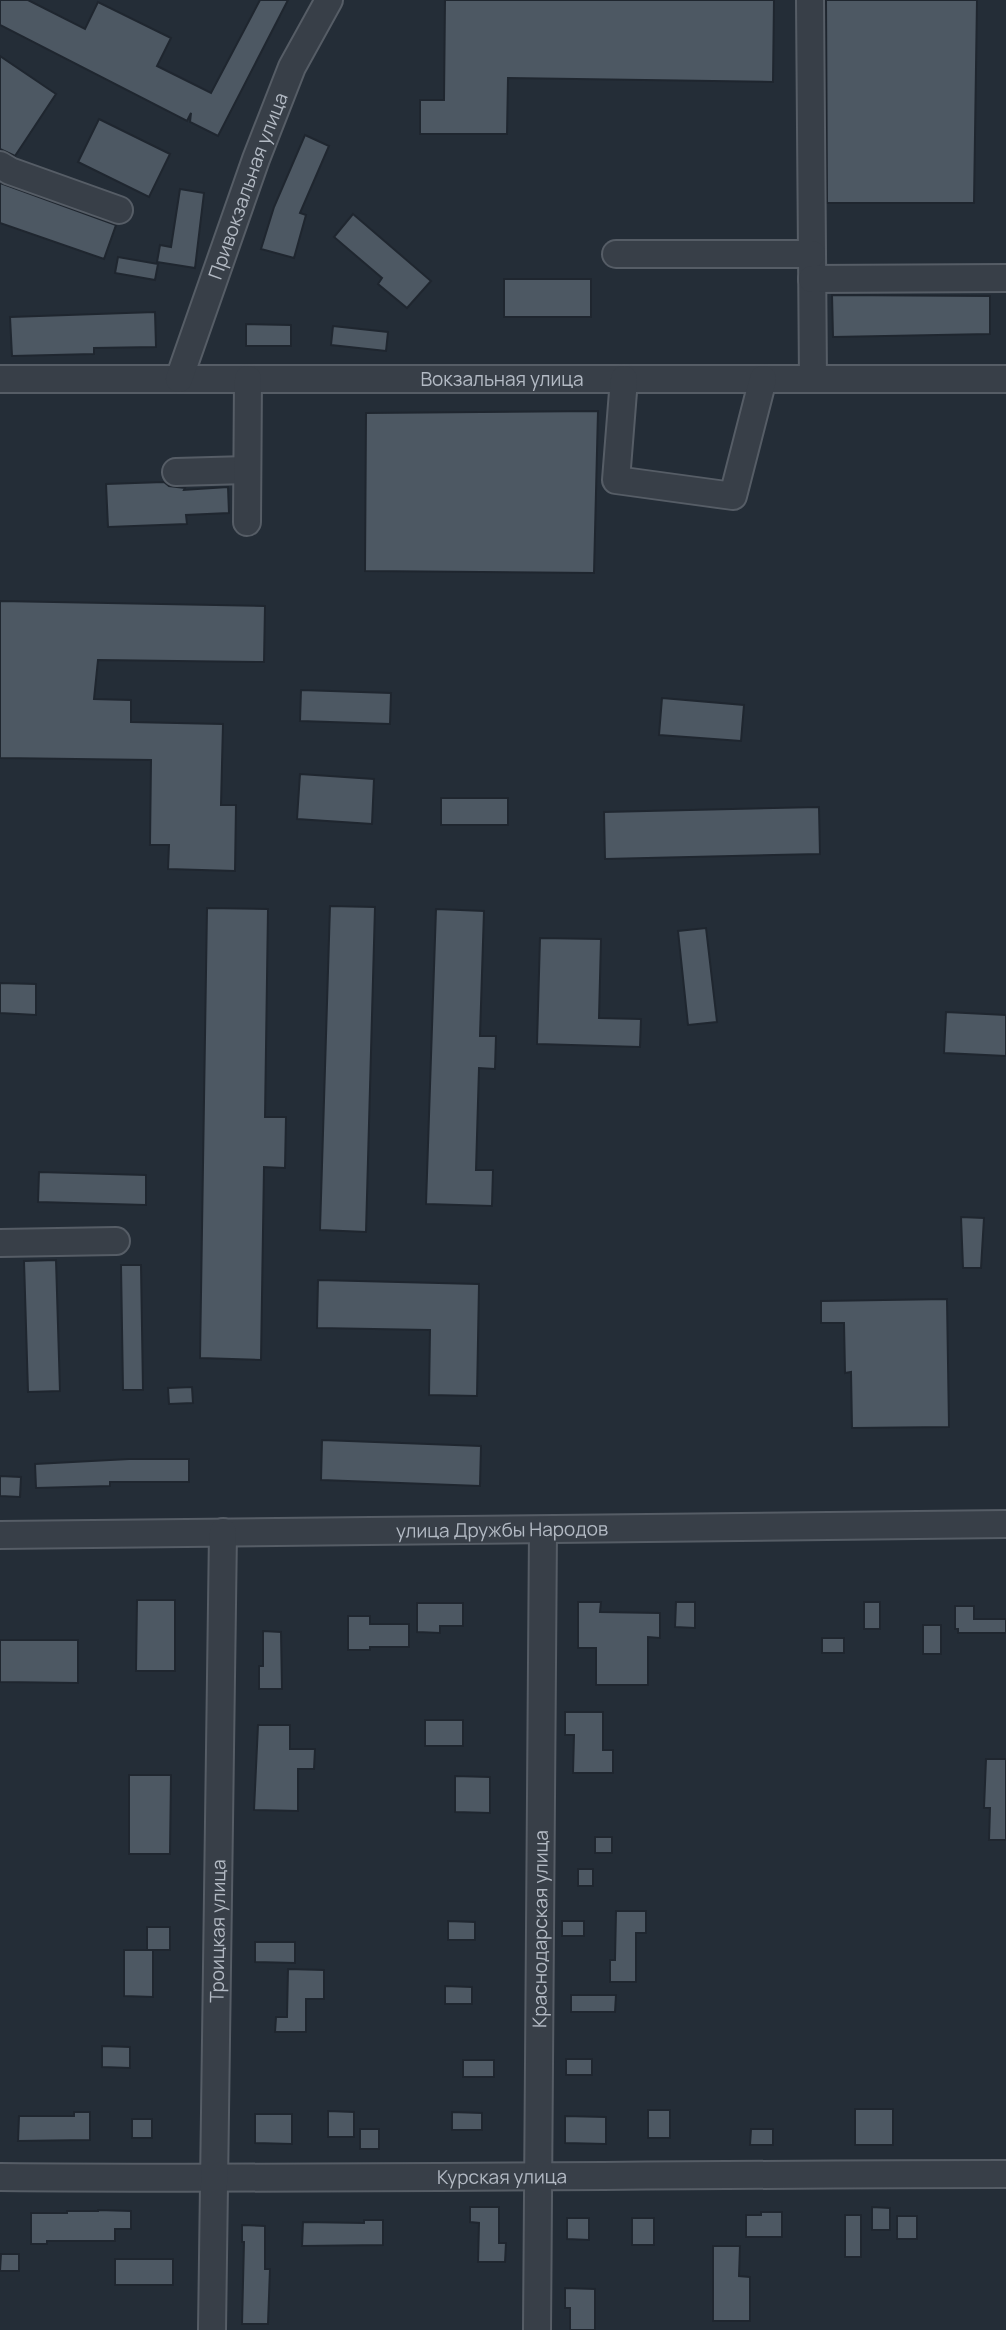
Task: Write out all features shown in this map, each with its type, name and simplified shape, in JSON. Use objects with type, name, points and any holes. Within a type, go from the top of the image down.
[{"type":"street","name":"Привокзальная улица","points":[[179,379],[256,159],[288,78],[329,0]]},
{"type":"street","points":[[810,0],[813,379]]},
{"type":"street","points":[[0,165],[119,210]]},
{"type":"street","points":[[616,254],[1006,278]]},
{"type":"street","name":"Вокзальная улица","points":[[0,379],[1006,379]]},
{"type":"street","points":[[247,522],[248,379]]},
{"type":"street","points":[[624,379],[616,480],[733,495],[763,379]]},
{"type":"street","points":[[176,472],[247,470]]},
{"type":"street","points":[[0,1243],[116,1241]]},
{"type":"street","name":"улица Дружбы Народов","points":[[0,1535],[1006,1524]]},
{"type":"street","name":"Краснодарская улица","points":[[537,2330],[542,1530]]},
{"type":"street","name":"Троицкая улица","points":[[212,2330],[223,1532]]},
{"type":"street","name":"Курская улица","points":[[0,2177],[215,2179],[1006,2174]]},
{"type":"building","points":[[0,0],[28,0],[85,29],[98,2],[171,38],[157,66],[211,93],[260,0],[288,0],[218,136],[190,122],[191,113],[187,121],[0,25]]},
{"type":"building","points":[[445,0],[774,0],[773,82],[508,78],[507,134],[420,134],[420,100],[444,100]]},
{"type":"building","points":[[826,0],[977,0],[974,203],[827,203]]},
{"type":"building","points":[[0,56],[56,94],[15,156],[0,149]]},
{"type":"building","points":[[99,119],[170,154],[149,197],[78,162]]},
{"type":"building","points":[[305,135],[329,146],[300,213],[306,215],[294,258],[261,249],[274,207]]},
{"type":"building","points":[[0,183],[116,225],[104,259],[0,223]]},
{"type":"building","points":[[180,189],[204,193],[195,268],[157,262],[160,245],[171,247]]},
{"type":"building","points":[[353,214],[431,281],[407,308],[378,284],[382,278],[334,237]]},
{"type":"building","points":[[118,257],[158,264],[155,280],[115,273]]},
{"type":"building","points":[[504,279],[591,279],[591,317],[504,317]]},
{"type":"building","points":[[832,295],[990,296],[990,334],[833,337]]},
{"type":"building","points":[[155,312],[156,347],[94,348],[94,354],[12,356],[10,317]]},
{"type":"building","points":[[246,324],[291,325],[291,346],[246,346]]},
{"type":"building","points":[[333,326],[388,332],[386,351],[331,345]]},
{"type":"building","points":[[598,411],[594,573],[365,571],[366,413]]},
{"type":"building","points":[[164,482],[169,486],[185,488],[184,490],[228,487],[229,513],[186,515],[187,524],[108,527],[106,484]]},
{"type":"building","points":[[0,601],[265,606],[264,662],[98,660],[94,699],[131,700],[131,722],[223,724],[221,805],[236,805],[235,871],[168,869],[169,845],[150,845],[151,760],[0,758]]},
{"type":"building","points":[[301,690],[391,693],[390,724],[300,721]]},
{"type":"building","points":[[662,698],[744,705],[741,741],[659,735]]},
{"type":"building","points":[[300,774],[374,779],[372,824],[297,819]]},
{"type":"building","points":[[441,798],[508,798],[508,825],[441,825]]},
{"type":"building","points":[[819,807],[820,854],[605,859],[604,812]]},
{"type":"building","points":[[330,906],[375,907],[366,1232],[320,1230]]},
{"type":"building","points":[[207,908],[268,909],[265,1117],[286,1117],[285,1168],[264,1167],[261,1360],[200,1358]]},
{"type":"building","points":[[436,909],[484,911],[480,1036],[496,1036],[495,1069],[479,1068],[476,1170],[493,1170],[492,1206],[426,1204]]},
{"type":"building","points":[[706,928],[717,1022],[688,1025],[678,931]]},
{"type":"building","points":[[540,938],[601,939],[599,1018],[641,1019],[640,1047],[537,1044]]},
{"type":"building","points":[[0,983],[36,984],[36,1015],[0,1013]]},
{"type":"building","points":[[946,1012],[1006,1015],[1006,1056],[944,1053]]},
{"type":"building","points":[[39,1172],[146,1175],[146,1205],[38,1202]]},
{"type":"building","points":[[961,1217],[984,1218],[981,1268],[963,1268]]},
{"type":"building","points":[[56,1260],[60,1391],[28,1392],[24,1261]]},
{"type":"building","points":[[121,1265],[141,1265],[143,1390],[123,1390]]},
{"type":"building","points":[[318,1280],[479,1284],[477,1396],[429,1395],[430,1330],[317,1328]]},
{"type":"building","points":[[947,1299],[949,1427],[852,1428],[851,1372],[845,1373],[844,1323],[821,1323],[821,1301]]},
{"type":"building","points":[[192,1387],[193,1403],[169,1404],[168,1388]]},
{"type":"building","points":[[322,1440],[481,1446],[480,1486],[321,1480]]},
{"type":"building","points":[[189,1459],[189,1482],[110,1482],[110,1486],[36,1488],[35,1464]]},
{"type":"building","points":[[0,1476],[21,1477],[20,1497],[0,1496]]},
{"type":"building","points":[[137,1600],[175,1600],[175,1671],[136,1671]]},
{"type":"building","points":[[578,1602],[601,1602],[600,1612],[660,1613],[660,1638],[648,1637],[648,1685],[596,1685],[596,1648],[578,1648]]},
{"type":"building","points":[[676,1602],[695,1602],[695,1628],[675,1627]]},
{"type":"building","points":[[864,1602],[880,1602],[880,1629],[864,1629]]},
{"type":"building","points":[[417,1603],[463,1603],[463,1626],[440,1626],[440,1633],[417,1632]]},
{"type":"building","points":[[955,1606],[974,1606],[974,1619],[1006,1619],[1006,1633],[958,1633],[958,1629],[955,1629]]},
{"type":"building","points":[[348,1616],[370,1616],[370,1624],[409,1624],[409,1647],[348,1650]]},
{"type":"building","points":[[923,1625],[941,1625],[941,1654],[923,1654]]},
{"type":"building","points":[[263,1631],[281,1632],[282,1689],[259,1689],[259,1666],[263,1666]]},
{"type":"building","points":[[822,1638],[844,1638],[844,1653],[822,1653]]},
{"type":"building","points":[[0,1640],[78,1640],[78,1683],[0,1682]]},
{"type":"building","points":[[565,1712],[603,1712],[603,1750],[613,1750],[613,1773],[573,1773],[574,1735],[565,1735]]},
{"type":"building","points":[[425,1720],[463,1720],[463,1746],[425,1746]]},
{"type":"building","points":[[258,1725],[290,1725],[290,1749],[315,1749],[314,1769],[298,1769],[298,1811],[254,1810]]},
{"type":"building","points":[[986,1759],[1006,1759],[1006,1840],[989,1840],[990,1808],[984,1808]]},
{"type":"building","points":[[129,1775],[171,1775],[170,1854],[129,1854]]},
{"type":"building","points":[[455,1776],[490,1777],[490,1813],[455,1812]]},
{"type":"building","points":[[595,1837],[612,1837],[612,1853],[595,1853]]},
{"type":"building","points":[[578,1869],[593,1869],[593,1886],[578,1886]]},
{"type":"building","points":[[616,1911],[646,1911],[646,1933],[636,1933],[636,1982],[610,1982],[610,1960],[615,1960]]},
{"type":"building","points":[[448,1921],[475,1922],[475,1940],[448,1940]]},
{"type":"building","points":[[562,1921],[584,1921],[584,1936],[562,1936]]},
{"type":"building","points":[[147,1927],[170,1927],[170,1950],[147,1950]]},
{"type":"building","points":[[255,1942],[295,1942],[295,1963],[255,1962]]},
{"type":"building","points":[[124,1950],[153,1950],[153,1997],[124,1996]]},
{"type":"building","points":[[288,1969],[324,1970],[324,1999],[306,1999],[306,2032],[275,2032],[276,2017],[287,2017]]},
{"type":"building","points":[[445,1986],[472,1987],[472,2004],[445,2004]]},
{"type":"building","points":[[571,1995],[616,1995],[615,2012],[571,2012]]},
{"type":"building","points":[[102,2046],[130,2047],[130,2068],[102,2067]]},
{"type":"building","points":[[566,2059],[592,2059],[592,2075],[566,2075]]},
{"type":"building","points":[[463,2060],[494,2060],[494,2077],[463,2077]]},
{"type":"building","points":[[855,2109],[893,2109],[893,2145],[855,2145]]},
{"type":"building","points":[[648,2110],[670,2110],[670,2138],[648,2138]]},
{"type":"building","points":[[328,2111],[354,2112],[354,2137],[328,2137]]},
{"type":"building","points":[[74,2112],[90,2112],[90,2140],[18,2141],[19,2116],[74,2116]]},
{"type":"building","points":[[452,2112],[482,2113],[482,2130],[452,2130]]},
{"type":"building","points":[[255,2114],[292,2114],[292,2144],[255,2143]]},
{"type":"building","points":[[565,2116],[606,2117],[606,2144],[565,2143]]},
{"type":"building","points":[[132,2119],[152,2119],[152,2138],[132,2138]]},
{"type":"building","points":[[360,2129],[379,2129],[379,2149],[360,2149]]},
{"type":"building","points":[[751,2129],[773,2129],[773,2145],[750,2145]]},
{"type":"building","points":[[470,2207],[499,2207],[499,2243],[506,2243],[505,2262],[478,2262],[479,2223],[470,2222]]},
{"type":"building","points":[[872,2207],[890,2208],[890,2230],[872,2230]]},
{"type":"building","points":[[131,2211],[131,2229],[115,2229],[115,2241],[47,2241],[47,2244],[31,2244],[31,2213]]},
{"type":"building","points":[[761,2212],[782,2212],[782,2237],[746,2237],[746,2215],[761,2215]]},
{"type":"building","points":[[845,2215],[861,2215],[861,2257],[845,2257]]},
{"type":"building","points":[[897,2216],[917,2216],[917,2239],[897,2239]]},
{"type":"building","points":[[567,2218],[589,2218],[589,2240],[567,2239]]},
{"type":"building","points":[[632,2218],[654,2218],[654,2245],[632,2245]]},
{"type":"building","points":[[364,2220],[383,2220],[383,2245],[302,2246],[303,2222],[364,2223]]},
{"type":"building","points":[[242,2225],[265,2226],[265,2269],[270,2269],[268,2324],[242,2324]]},
{"type":"building","points":[[713,2246],[740,2246],[739,2276],[750,2277],[750,2321],[713,2321]]},
{"type":"building","points":[[1,2254],[19,2254],[19,2271],[0,2271]]},
{"type":"building","points":[[115,2259],[173,2259],[173,2285],[115,2285]]},
{"type":"building","points":[[565,2288],[595,2289],[595,2330],[570,2330],[570,2308],[565,2308]]}]
